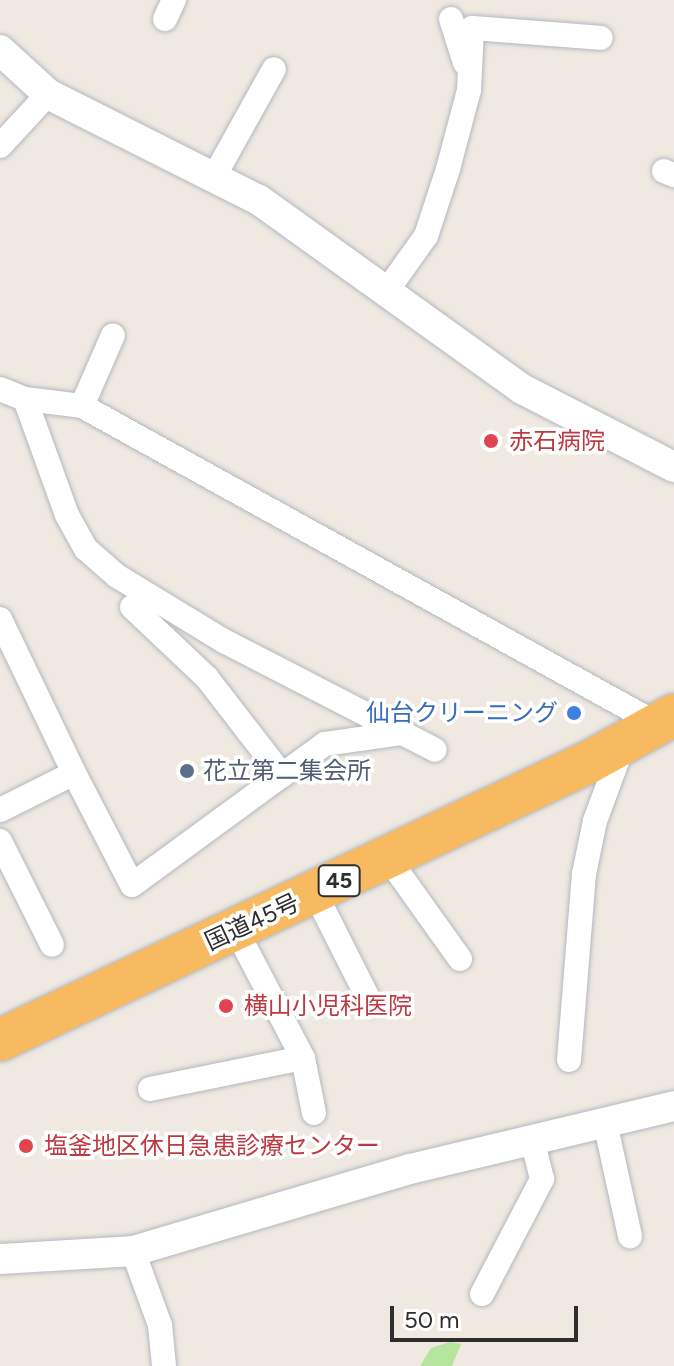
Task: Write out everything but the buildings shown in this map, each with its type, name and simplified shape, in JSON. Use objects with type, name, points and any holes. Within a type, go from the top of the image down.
[{"type":"highway","name":"国道45号","points":[[0,1040],[388,858],[623,745],[667,720]]},
{"type":"street","points":[[451,19],[459,57],[470,68]]},
{"type":"street","points":[[386,292],[426,236],[470,68],[472,28],[601,38]]},
{"type":"street","points":[[0,51],[48,94],[215,175],[522,389],[674,467]]},
{"type":"street","points":[[215,175],[274,69]]},
{"type":"street","points":[[0,146],[48,94]]},
{"type":"street","points":[[82,406],[113,335]]},
{"type":"street","points":[[0,389],[25,399],[82,406],[667,720]]},
{"type":"street","points":[[25,399],[67,515],[86,549],[105,565],[224,641],[435,750]]},
{"type":"street","points":[[105,565],[98,577],[207,678],[282,775]]},
{"type":"street","points":[[0,619],[132,885],[325,744],[401,733]]},
{"type":"street","points":[[569,1060],[584,874],[595,821],[623,745]]},
{"type":"street","points":[[0,810],[74,773]]},
{"type":"street","points":[[0,841],[52,945]]},
{"type":"street","points":[[388,858],[460,959]]},
{"type":"street","points":[[315,893],[371,1004]]},
{"type":"street","points":[[236,930],[303,1058],[314,1113]]},
{"type":"street","points":[[150,1089],[303,1058]]},
{"type":"street","points":[[0,1259],[133,1251],[410,1169],[606,1127],[674,1106]]},
{"type":"street","points":[[606,1127],[630,1236]]},
{"type":"street","points":[[482,1294],[542,1179],[533,1142]]},
{"type":"street","points":[[133,1251],[160,1325],[164,1366]]},
{"type":"green space","points":[[450,1342],[461,1344],[452,1366],[420,1366],[431,1348]]},
{"type":"place","name":"赤石病院","points":[[491,441]]},
{"type":"place","name":"仙台クリーニング","points":[[574,713]]},
{"type":"place","name":"花立第二集会所","points":[[187,771]]},
{"type":"place","name":"横山小児科医院","points":[[226,1006]]},
{"type":"place","name":"塩釜地区休日急患診療センター","points":[[26,1146]]}]
